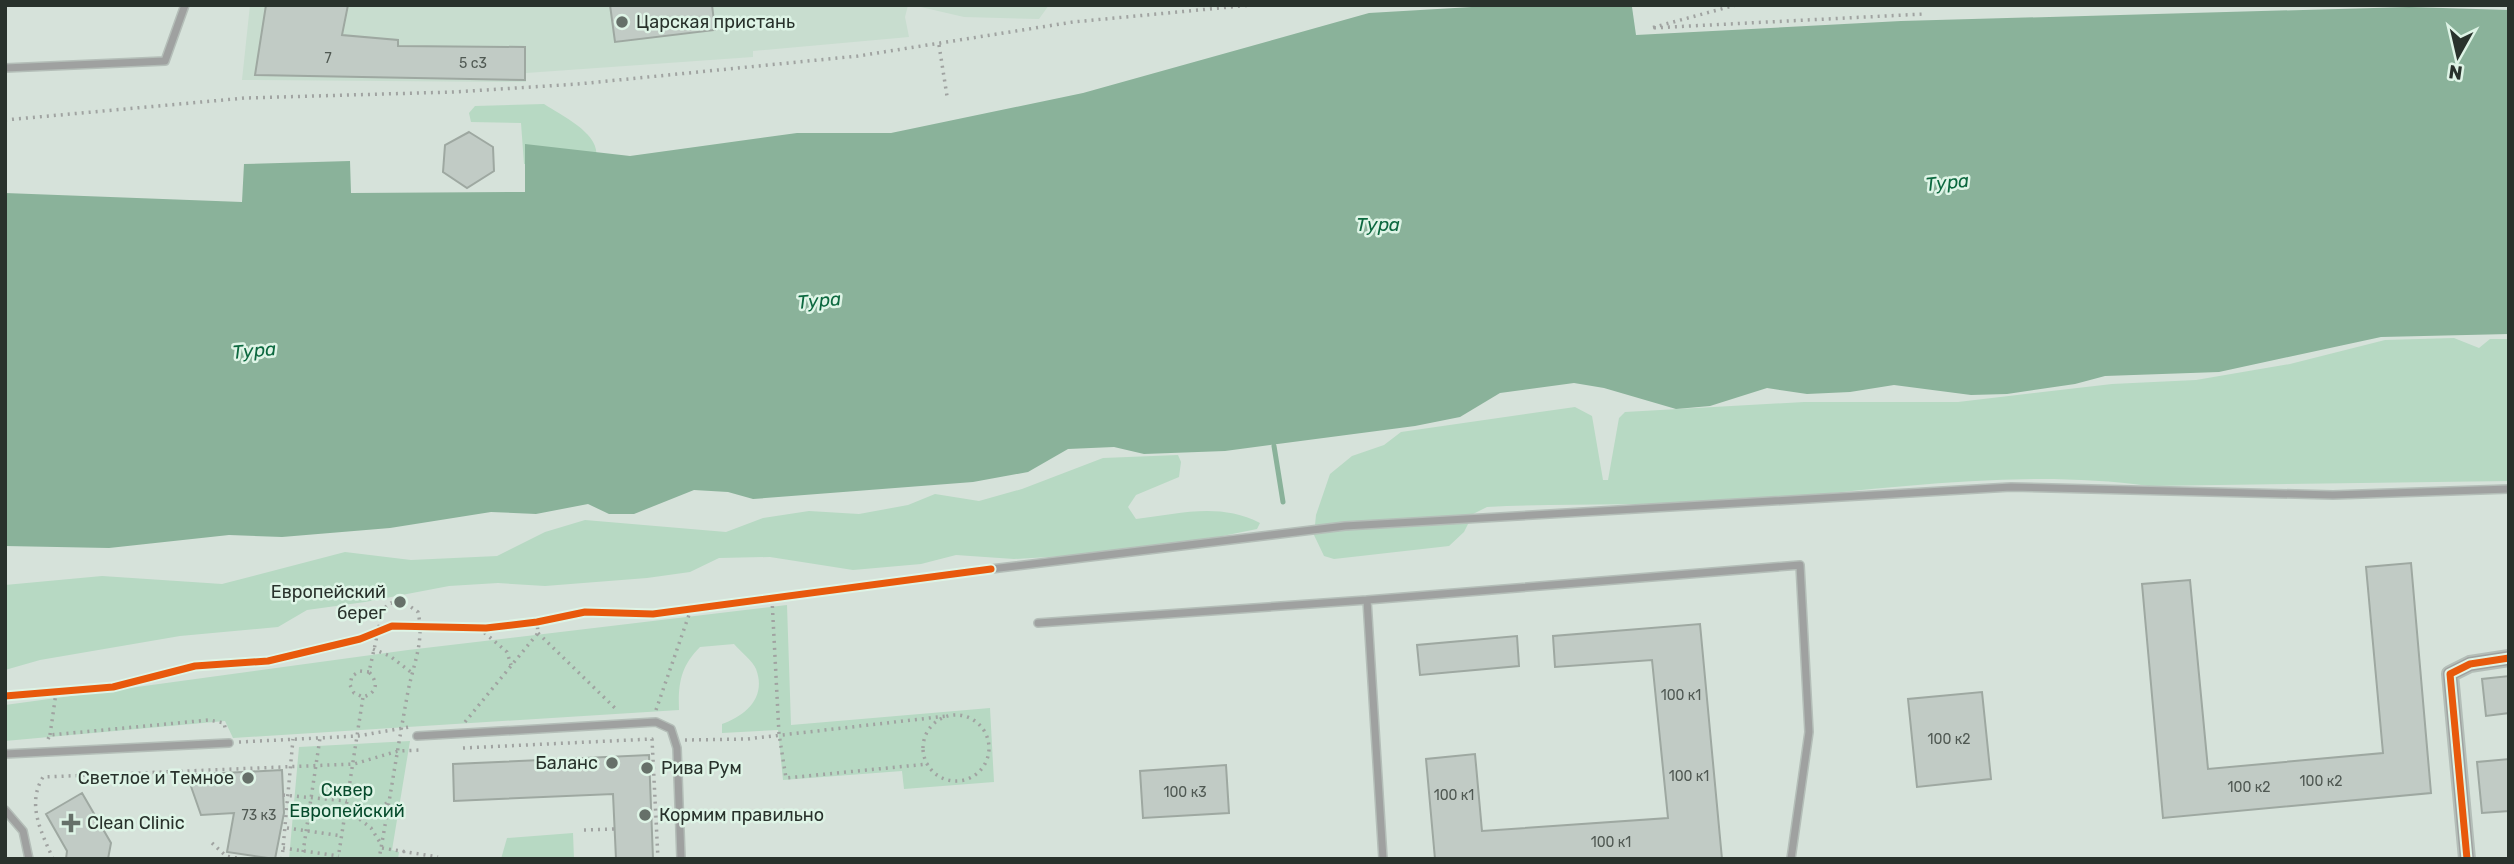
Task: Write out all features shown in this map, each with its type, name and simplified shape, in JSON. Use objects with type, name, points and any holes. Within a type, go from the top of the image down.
[{"type":"street","points":[[2467,859],[2450,674],[2470,664],[2509,658]]},
{"type":"lane","points":[[5,68],[165,61],[185,5]]},
{"type":"lane","points":[[991,569],[1345,526],[2011,487],[2333,495],[2509,489]]},
{"type":"lane","points":[[1038,623],[1800,565],[1809,733],[1791,859]]},
{"type":"lane","points":[[1367,600],[1383,859]]},
{"type":"lane","points":[[417,736],[656,722],[671,729],[677,748],[681,859]]},
{"type":"lane","points":[[5,754],[229,743]]},
{"type":"lane","points":[[5,810],[23,831],[29,859]]},
{"type":"path","points":[[5,120],[245,97],[454,92],[578,84],[858,56],[1073,22],[1251,5]]},
{"type":"path","points":[[1736,5],[1651,28],[1924,14]]},
{"type":"path","points":[[939,45],[947,96]]},
{"type":"path","points":[[758,601],[786,598]]},
{"type":"path","points":[[772,599],[779,734],[786,778],[928,764]]},
{"type":"path","points":[[369,672],[373,649],[372,634],[383,609],[391,603],[408,605],[418,612],[421,628],[419,658],[412,673],[379,859]]},
{"type":"path","points":[[678,611],[705,607]]},
{"type":"path","points":[[656,710],[691,609]]},
{"type":"path","points":[[524,624],[547,620]]},
{"type":"path","points":[[537,622],[538,633],[618,711],[621,741]]},
{"type":"path","points":[[406,625],[432,628]]},
{"type":"path","points":[[372,634],[392,626]]},
{"type":"path","points":[[466,628],[499,626]]},
{"type":"path","points":[[479,628],[507,652],[511,665]]},
{"type":"path","points":[[463,748],[464,722],[538,633]]},
{"type":"path","points":[[373,649],[390,656],[412,673]]},
{"type":"path","points":[[360,671],[369,672],[375,678],[376,687],[371,694],[363,697],[354,693],[350,685],[352,676],[360,671]]},
{"type":"path","points":[[44,693],[69,692]]},
{"type":"path","points":[[38,740],[48,739],[50,735],[56,693]]},
{"type":"path","points":[[284,848],[338,858],[363,697]]},
{"type":"path","points":[[947,716],[969,717],[985,732],[989,754],[978,773],[968,779],[947,780],[937,775],[928,764],[923,748],[925,737],[937,720],[947,716]]},
{"type":"path","points":[[50,735],[209,720],[224,723],[229,743],[358,736],[401,731],[414,725]]},
{"type":"path","points":[[302,859],[320,738]]},
{"type":"path","points":[[453,748],[652,739],[654,827],[658,859]]},
{"type":"path","points":[[282,859],[287,828],[293,740]]},
{"type":"path","points":[[53,859],[35,817],[38,786],[43,777],[354,764],[398,751],[432,750]]},
{"type":"path","points":[[283,795],[347,801]]},
{"type":"path","points":[[345,815],[354,815],[389,802]]},
{"type":"path","points":[[354,815],[371,828],[382,846],[438,857]]},
{"type":"path","points":[[287,828],[342,836]]},
{"type":"path","points":[[584,830],[615,829]]},
{"type":"path","points":[[212,843],[226,856],[242,859]]},
{"type":"path","points":[[402,859],[404,851]]},
{"type":"shaded area","points":[[250,5],[908,5],[905,17],[909,37],[753,51],[753,57],[526,73],[526,82],[242,80]]},
{"type":"shaded area","points":[[912,5],[1049,5],[1039,19],[964,17]]},
{"type":"green space","points":[[544,104],[573,122],[591,138],[596,157],[592,168],[524,164],[521,123],[471,122],[469,113],[475,106]]},
{"type":"green space","points":[[2454,338],[2479,348],[2490,339],[2509,339],[2509,481],[2149,486],[2096,481],[1989,480],[1720,502],[1487,507],[1473,514],[1464,532],[1449,546],[1334,559],[1324,556],[1314,535],[1316,515],[1330,474],[1352,456],[1384,445],[1401,432],[1575,407],[1592,416],[1603,480],[1608,480],[1619,418],[1625,412],[1804,402],[1958,402],[2112,384],[2196,380],[2290,364],[2385,340]]},
{"type":"green space","points":[[1178,455],[1181,462],[1179,477],[1136,495],[1128,507],[1136,519],[1214,511],[1260,523],[1257,529],[1193,542],[1081,555],[1014,559],[956,555],[921,564],[853,570],[770,557],[719,558],[690,572],[647,578],[545,586],[498,583],[449,586],[307,610],[278,627],[180,636],[40,660],[5,670],[5,585],[102,576],[222,584],[345,552],[411,560],[497,556],[545,532],[585,520],[726,532],[763,518],[809,511],[859,514],[908,505],[935,494],[979,501],[1022,489],[1103,458]]},
{"type":"green space","points":[[787,605],[791,725],[990,708],[994,782],[904,789],[902,771],[783,780],[778,730],[722,733],[722,724],[746,711],[759,689],[756,669],[734,644],[700,647],[694,654],[682,676],[679,710],[233,738],[225,721],[5,741],[5,705],[408,650]]},
{"type":"green space","name":"Сквер Европейский","points":[[410,741],[392,850],[399,852],[398,859],[289,859],[299,747]]},
{"type":"green space","points":[[573,833],[574,859],[501,859],[507,838]]},
{"type":"water","name":"Тура","points":[[1506,5],[1626,5],[1632,7],[1636,35],[1901,21],[2409,7],[2509,10],[2509,334],[2381,337],[2219,372],[2105,376],[2075,384],[2007,394],[1971,395],[1894,385],[1850,392],[1807,394],[1767,388],[1710,406],[1676,409],[1604,388],[1574,383],[1500,393],[1460,417],[1415,426],[1225,451],[1144,454],[1114,447],[1068,449],[1028,472],[973,482],[753,499],[728,492],[694,490],[634,514],[609,514],[588,504],[536,514],[491,512],[390,528],[282,537],[229,535],[109,548],[5,546],[5,193],[242,202],[244,164],[350,161],[351,193],[525,192],[525,144],[630,156],[797,133],[891,133],[1083,93],[1369,13]]},
{"type":"building","points":[[266,5],[348,5],[342,35],[398,40],[398,46],[525,47],[525,80],[255,75]]},
{"type":"building","points":[[610,5],[712,5],[715,30],[615,42]]},
{"type":"building","points":[[469,132],[493,147],[494,171],[467,188],[443,172],[445,145]]},
{"type":"building","points":[[2411,563],[2431,793],[2163,818],[2142,584],[2190,580],[2208,769],[2383,753],[2366,567]]},
{"type":"building","points":[[1700,624],[1722,859],[1435,859],[1426,759],[1475,754],[1482,831],[1668,818],[1652,660],[1555,667],[1553,636]]},
{"type":"building","points":[[1517,636],[1519,666],[1420,675],[1417,645]]},
{"type":"building","points":[[2509,676],[2509,713],[2486,716],[2482,679]]},
{"type":"building","points":[[1982,692],[1991,779],[1917,787],[1908,699]]},
{"type":"building","points":[[649,755],[653,859],[616,859],[613,794],[454,801],[453,764]]},
{"type":"building","points":[[2509,759],[2509,811],[2482,813],[2477,762]]},
{"type":"building","points":[[1226,765],[1229,813],[1143,818],[1140,771]]},
{"type":"building","points":[[282,770],[284,813],[275,859],[227,852],[234,813],[201,815],[187,775]]},
{"type":"building","points":[[82,793],[111,843],[108,859],[66,859],[67,851],[46,814]]},
{"type":"waterway","points":[[1274,446],[1283,502]]},
{"type":"cycle path","points":[[5,696],[113,687],[195,666],[268,661],[360,639],[392,626],[486,628],[537,622],[585,612],[653,614],[991,569]]},
{"type":"cycle path","points":[[2467,859],[2450,674],[2470,664],[2509,658]]},
{"type":"place","name":"Царская пристань","points":[[622,22]]},
{"type":"place","name":"Европейский берег","points":[[400,602]]},
{"type":"place","name":"Баланс","points":[[612,763]]},
{"type":"place","name":"Рива Рум","points":[[647,768]]},
{"type":"place","name":"Светлое и Темное","points":[[248,778]]},
{"type":"place","name":"Кормим правильно","points":[[645,815]]},
{"type":"place","name":"Clean Clinic","points":[[71,823]]}]
